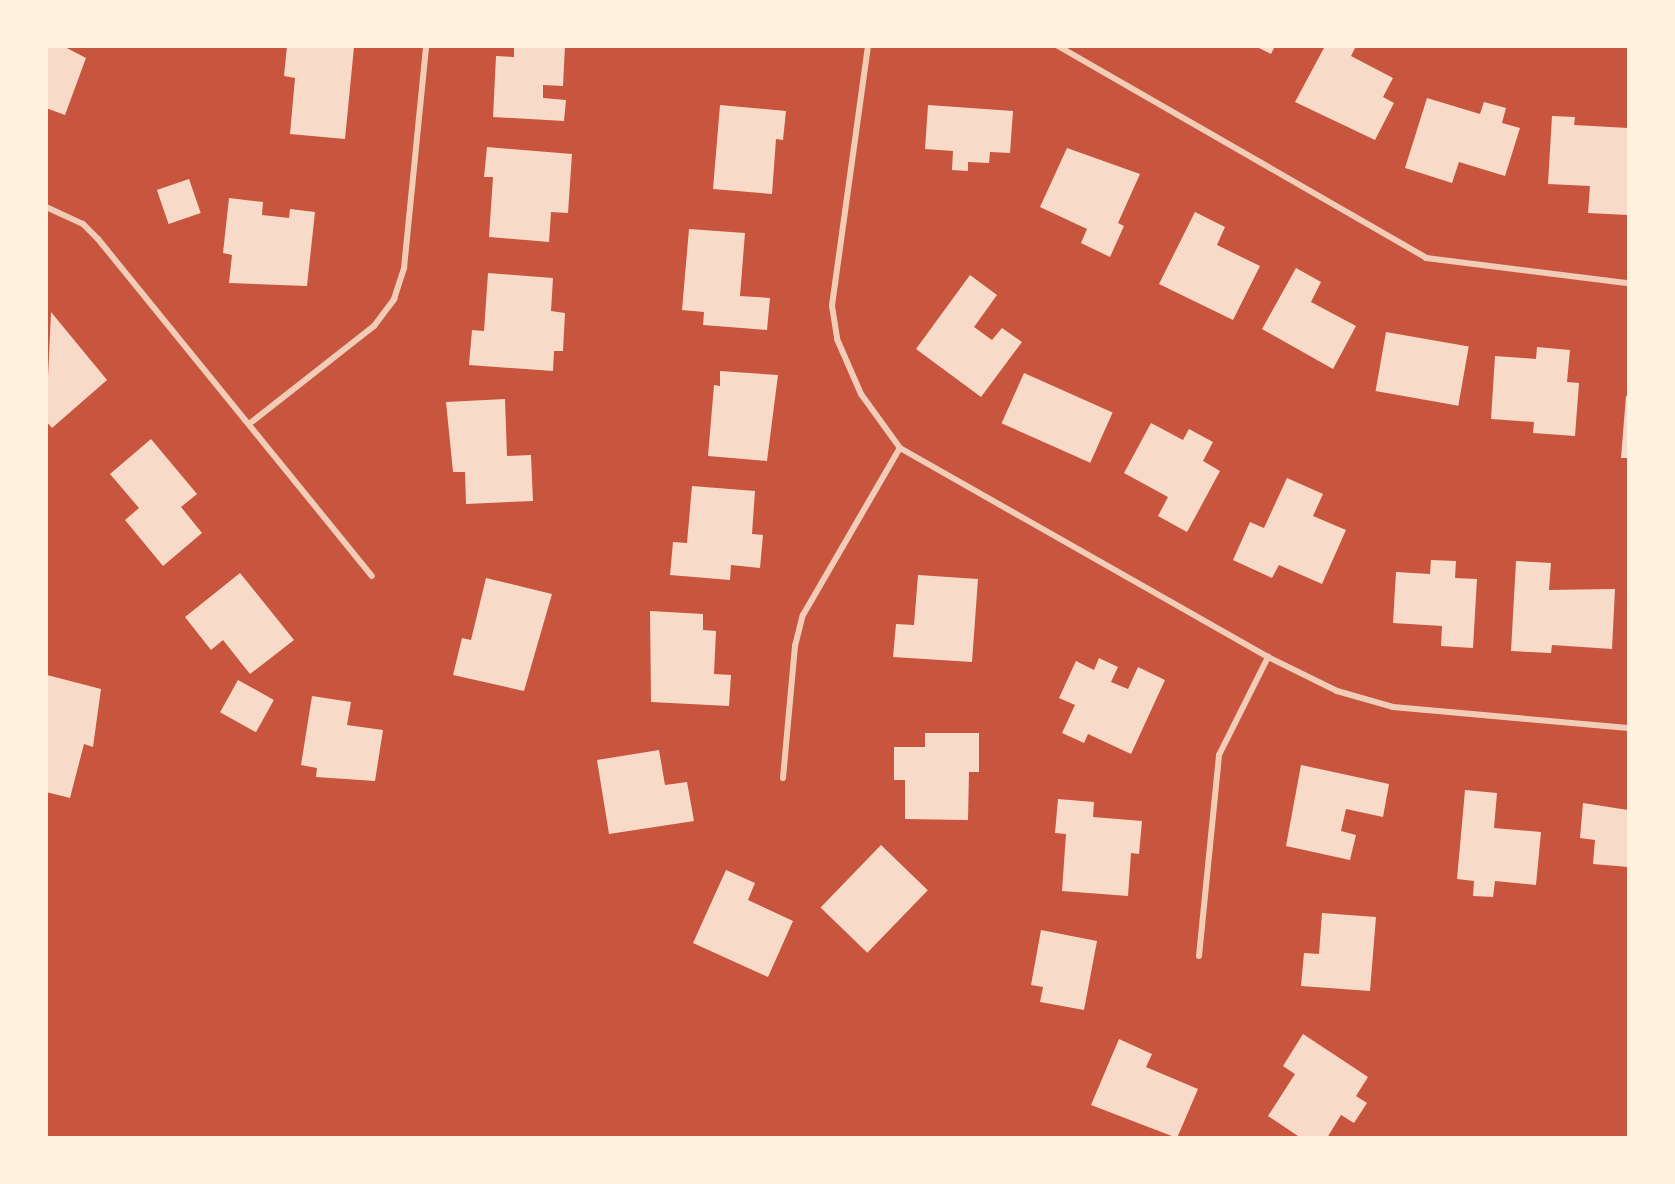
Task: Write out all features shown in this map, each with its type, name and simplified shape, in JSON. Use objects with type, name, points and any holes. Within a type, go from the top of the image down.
[{"type":"street","points":[[249,424],[374,326],[394,299],[404,268],[426,46]]},
{"type":"street","points":[[868,46],[833,264],[833,317],[848,366],[879,423],[900,448],[926,467],[1268,657],[1337,691],[1393,707],[1629,729]]},
{"type":"street","points":[[1058,46],[1426,258],[1629,284]]},
{"type":"street","points":[[46,207],[83,224],[98,239],[372,576]]},
{"type":"street","points":[[783,778],[795,646],[803,615],[900,448]]},
{"type":"street","points":[[1199,956],[1219,755],[1268,657]]},
{"type":"building","points":[[46,46],[63,46],[86,58],[65,115],[46,108]]},
{"type":"building","points":[[287,46],[354,47],[345,139],[290,134],[295,78],[284,76]]},
{"type":"building","points":[[514,46],[565,46],[563,86],[543,85],[543,98],[566,100],[564,121],[493,117],[496,56],[514,57]]},
{"type":"building","points":[[1255,46],[1275,46],[1271,54]]},
{"type":"building","points":[[1325,46],[1356,46],[1351,56],[1393,78],[1383,97],[1394,103],[1375,140],[1295,102]]},
{"type":"building","points":[[1427,98],[1480,114],[1484,102],[1506,108],[1502,123],[1520,128],[1505,176],[1459,162],[1452,183],[1405,168]]},
{"type":"building","points":[[720,105],[786,111],[783,140],[776,139],[772,194],[713,189]]},
{"type":"building","points":[[928,105],[1013,111],[1010,153],[990,152],[989,163],[968,162],[968,171],[952,170],[953,151],[925,149]]},
{"type":"building","points":[[1552,116],[1575,117],[1574,125],[1628,128],[1628,215],[1588,213],[1590,186],[1548,184]]},
{"type":"building","points":[[487,147],[572,154],[568,213],[551,212],[549,242],[489,237],[493,177],[484,177]]},
{"type":"building","points":[[1067,148],[1140,174],[1118,223],[1124,226],[1110,257],[1081,243],[1087,229],[1040,207]]},
{"type":"building","points":[[189,179],[201,213],[169,224],[157,190]]},
{"type":"building","points":[[229,198],[263,202],[262,215],[289,218],[290,209],[315,212],[307,286],[229,283],[232,255],[223,253]]},
{"type":"building","points":[[1195,212],[1225,227],[1217,245],[1260,266],[1233,320],[1159,284]]},
{"type":"building","points":[[689,229],[745,233],[740,296],[770,298],[767,330],[703,325],[704,312],[682,310]]},
{"type":"building","points":[[1296,268],[1321,282],[1311,302],[1356,326],[1333,369],[1262,329]]},
{"type":"building","points":[[488,273],[553,278],[551,311],[565,313],[563,351],[554,351],[553,371],[469,365],[472,330],[484,331]]},
{"type":"building","points":[[970,275],[997,295],[974,327],[992,340],[1002,328],[1022,342],[981,397],[916,349]]},
{"type":"building","points":[[51,312],[107,380],[52,428],[46,421]]},
{"type":"building","points":[[1386,332],[1469,347],[1458,406],[1376,391]]},
{"type":"building","points":[[1537,347],[1570,350],[1567,382],[1579,383],[1575,436],[1533,433],[1534,422],[1491,419],[1495,356],[1536,359]]},
{"type":"building","points":[[720,371],[778,375],[767,461],[708,456],[714,385],[720,386]]},
{"type":"building","points":[[1024,373],[1113,412],[1090,463],[1002,423]]},
{"type":"building","points":[[1626,396],[1628,396],[1628,458],[1621,458]]},
{"type":"building","points":[[505,399],[507,456],[531,455],[533,501],[466,504],[465,472],[453,472],[446,402]]},
{"type":"building","points":[[1151,423],[1183,440],[1189,429],[1213,442],[1203,461],[1220,471],[1187,532],[1158,516],[1168,497],[1124,473]]},
{"type":"building","points":[[151,439],[197,494],[181,507],[202,533],[163,566],[125,520],[139,508],[110,474]]},
{"type":"building","points":[[1287,478],[1323,494],[1313,516],[1346,530],[1322,584],[1279,565],[1272,578],[1233,560],[1250,522],[1264,528]]},
{"type":"building","points":[[692,486],[755,491],[752,534],[763,535],[760,568],[731,565],[730,580],[670,575],[673,542],[687,543]]},
{"type":"building","points":[[1431,560],[1456,561],[1455,578],[1477,579],[1473,648],[1441,646],[1442,626],[1393,623],[1396,572],[1430,574]]},
{"type":"building","points":[[1516,561],[1551,563],[1549,590],[1615,589],[1612,649],[1552,645],[1551,653],[1511,651]]},
{"type":"building","points":[[240,573],[294,640],[250,674],[223,640],[211,650],[185,617]]},
{"type":"building","points":[[918,575],[978,579],[972,662],[893,657],[896,624],[914,625]]},
{"type":"building","points":[[486,578],[552,594],[524,691],[453,675],[462,638],[471,640]]},
{"type":"building","points":[[650,611],[703,614],[703,630],[716,631],[714,674],[731,675],[729,706],[651,702]]},
{"type":"building","points":[[1099,658],[1118,667],[1111,682],[1128,689],[1138,667],[1165,680],[1131,754],[1088,734],[1084,743],[1062,733],[1075,705],[1059,698],[1076,661],[1094,670]]},
{"type":"building","points":[[47,675],[101,689],[93,747],[84,744],[70,798],[46,792]]},
{"type":"building","points":[[238,680],[274,700],[256,732],[220,712]]},
{"type":"building","points":[[312,696],[351,702],[347,725],[383,730],[375,781],[316,777],[317,768],[301,765]]},
{"type":"building","points":[[925,733],[979,733],[979,772],[969,772],[968,820],[905,819],[905,780],[894,780],[894,747],[925,747]]},
{"type":"building","points":[[659,750],[665,785],[687,782],[694,821],[609,834],[597,760]]},
{"type":"building","points":[[1301,765],[1389,784],[1383,817],[1346,809],[1341,831],[1356,835],[1350,860],[1286,846]]},
{"type":"building","points":[[1465,790],[1497,793],[1494,828],[1541,832],[1536,885],[1495,881],[1493,897],[1473,896],[1474,881],[1457,879]]},
{"type":"building","points":[[1058,799],[1094,802],[1093,817],[1142,821],[1139,854],[1131,853],[1128,896],[1062,891],[1066,834],[1055,833]]},
{"type":"building","points":[[1583,803],[1628,810],[1628,867],[1593,864],[1595,840],[1580,838]]},
{"type":"building","points":[[881,845],[928,890],[867,953],[821,908]]},
{"type":"building","points":[[726,870],[755,883],[748,900],[793,921],[768,977],[693,943]]},
{"type":"building","points":[[1322,913],[1376,917],[1370,991],[1301,986],[1304,953],[1319,954]]},
{"type":"building","points":[[1041,930],[1097,941],[1084,1010],[1040,1002],[1043,987],[1031,985]]},
{"type":"building","points":[[1303,1034],[1368,1077],[1356,1096],[1367,1103],[1354,1123],[1341,1115],[1327,1138],[1301,1138],[1268,1116],[1295,1074],[1283,1066]]},
{"type":"building","points":[[1119,1039],[1152,1054],[1146,1067],[1198,1089],[1177,1138],[1091,1105]]}]
